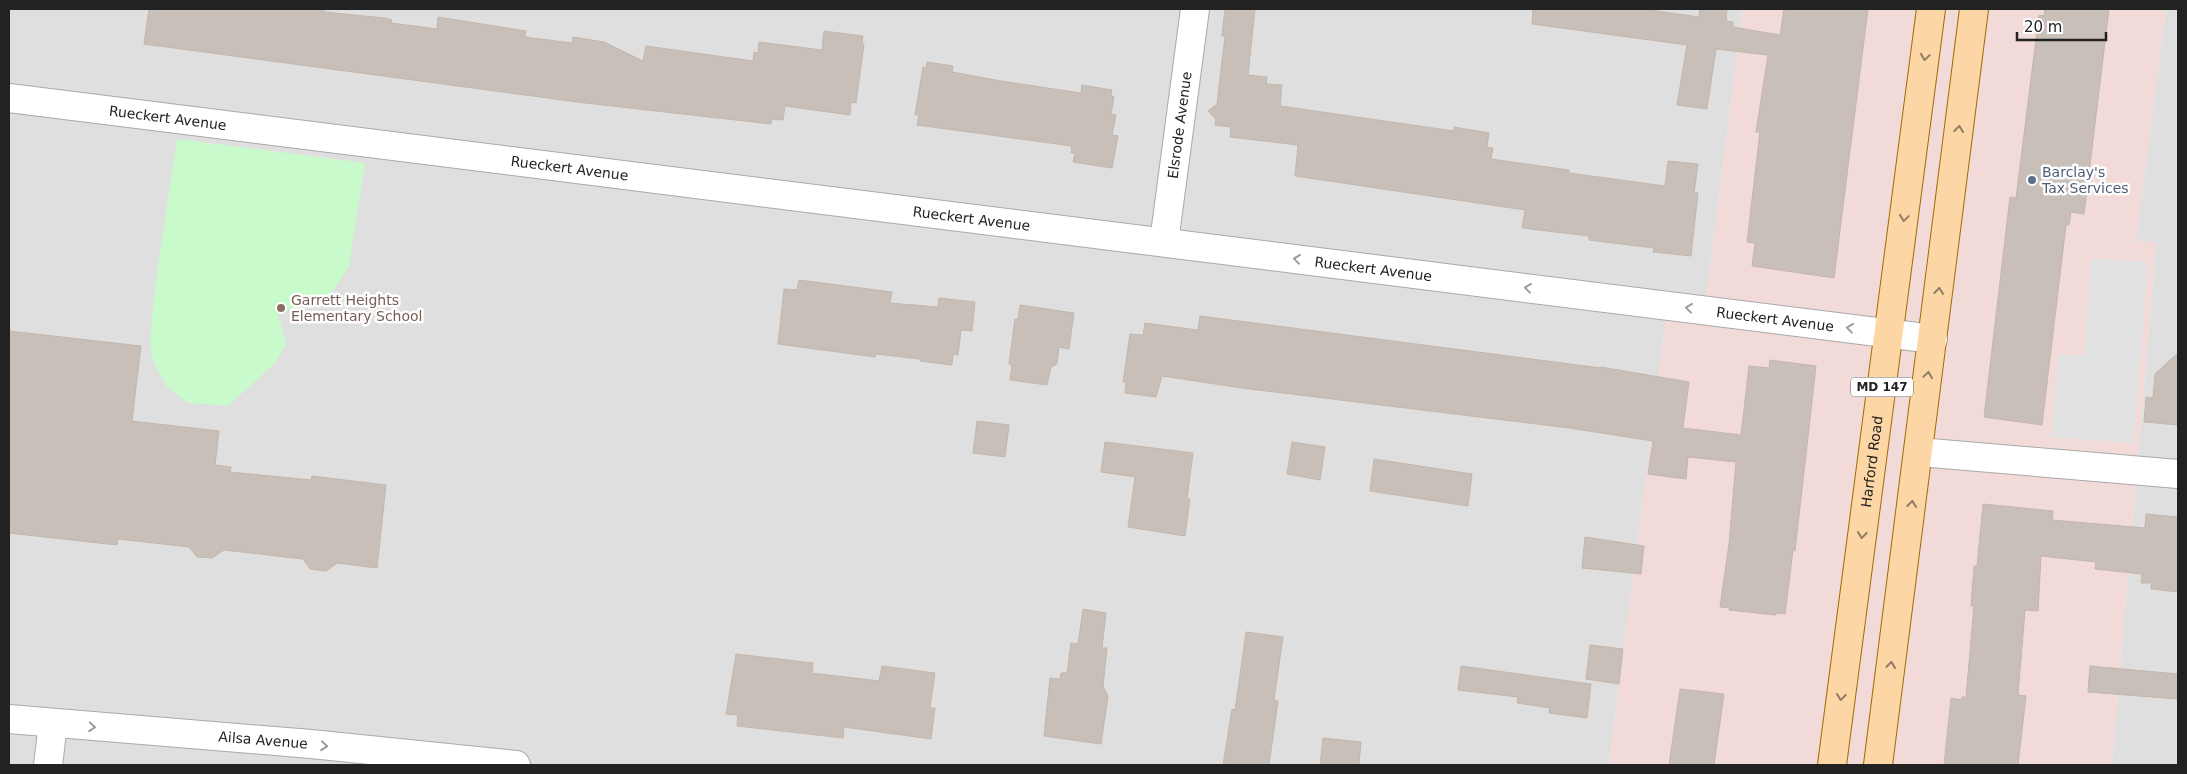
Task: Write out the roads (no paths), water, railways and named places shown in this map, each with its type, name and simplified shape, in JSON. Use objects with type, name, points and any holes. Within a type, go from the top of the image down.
[{"type":"main road","name":"Harford Road","points":[[1832,765],[1931,9]]},
{"type":"main road","name":"MD 147","points":[[1878,765],[1974,9]]},
{"type":"street","name":"Elsrode Avenue","points":[[1164,242],[1195,9]]},
{"type":"street","name":"Rueckert Avenue","points":[[9,98],[1933,339]]},
{"type":"street","points":[[1919,452],[2178,474]]},
{"type":"street","name":"Ailsa Avenue","points":[[9,719],[311,744],[516,765]]},
{"type":"street","points":[[48,765],[52,724]]},
{"type":"place","name":"Barclay's Tax Services","points":[[2032,180]]},
{"type":"place","name":"Garrett Heights Elementary School","points":[[281,308]]}]
